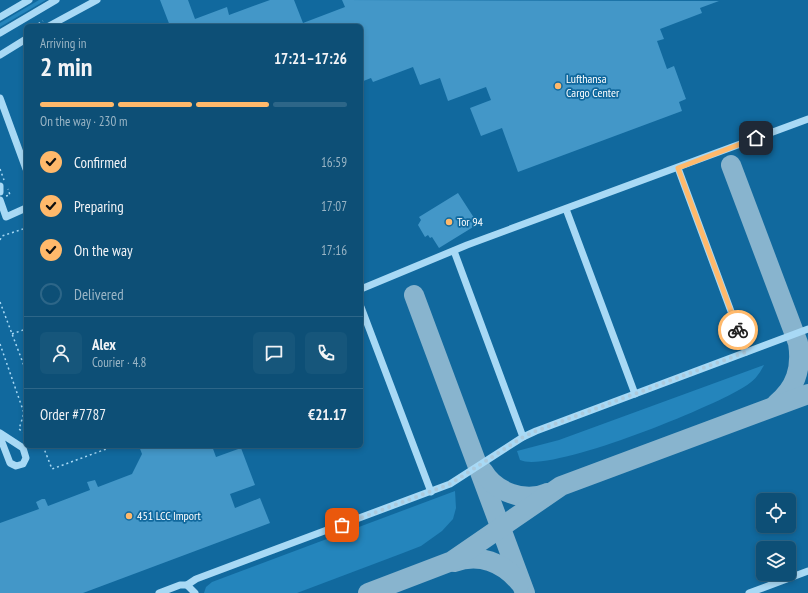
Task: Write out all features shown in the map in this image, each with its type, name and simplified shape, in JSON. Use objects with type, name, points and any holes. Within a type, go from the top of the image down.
[{"type":"street","points":[[0,17],[30,0]]},
{"type":"street","points":[[0,33],[56,0]]},
{"type":"street","points":[[53,24],[97,0]]},
{"type":"street","points":[[0,56],[24,40]]},
{"type":"street","points":[[0,98],[24,164]]},
{"type":"street","points":[[363,288],[454,251],[808,119]]},
{"type":"street","points":[[678,168],[746,352]]},
{"type":"street","points":[[0,186],[0,192]]},
{"type":"street","points":[[0,200],[6,217],[24,209]]},
{"type":"street","points":[[566,209],[634,394]]},
{"type":"street","points":[[454,251],[523,437]]},
{"type":"street","points":[[363,312],[430,492]]},
{"type":"street","points":[[159,593],[180,585],[187,585],[196,579],[450,484],[523,437],[808,329]]},
{"type":"street","points":[[0,433],[23,448],[26,458],[22,464],[16,466],[10,463],[0,437]]},
{"type":"street","points":[[749,593],[808,571]]},
{"type":"street","points":[[187,585],[195,593]]},
{"type":"path","points":[[0,240],[2,236],[24,229]]},
{"type":"path","points":[[0,302],[24,366]]},
{"type":"path","points":[[12,334],[24,330]]},
{"type":"path","points":[[0,344],[24,413],[19,430],[24,433]]},
{"type":"path","points":[[44,448],[52,469],[109,448]]},
{"type":"shaded area","points":[[39,0],[46,0],[0,27],[0,23]]},
{"type":"shaded area","points":[[764,365],[756,378],[744,387],[700,409],[667,423],[596,448],[563,457],[537,462],[520,460],[517,451],[559,440]]},
{"type":"shaded area","points":[[455,491],[456,508],[453,519],[442,531],[421,546],[297,593],[204,593],[206,587],[212,582]]},
{"type":"building","name":"Lufthansa Cargo Center","points":[[160,0],[188,0],[195,19],[227,7],[229,15],[270,0],[294,0],[303,23],[345,7],[342,0],[719,1],[700,8],[702,13],[660,29],[664,39],[657,41],[667,69],[674,66],[686,99],[679,102],[682,111],[518,172],[502,128],[481,136],[470,108],[491,100],[486,87],[448,101],[440,78],[420,85],[413,67],[373,82],[371,78],[363,81],[363,24],[169,24]]},
{"type":"building","name":"Tor 94","points":[[458,193],[478,224],[439,248],[432,237],[430,238],[428,235],[425,237],[418,225],[421,220],[419,217]]},
{"type":"building","name":"451 LCC Import","points":[[140,448],[213,448],[216,457],[241,448],[255,485],[230,494],[235,508],[260,498],[270,523],[83,593],[0,593],[0,523],[39,509],[36,502],[42,499],[45,499],[48,506],[90,490],[87,482],[95,480],[98,487],[132,474],[142,454]]},
{"type":"taxiway","points":[[731,165],[798,343],[799,361],[796,377],[783,398],[776,404]]},
{"type":"taxiway","points":[[414,295],[525,593]]},
{"type":"taxiway","points":[[368,593],[452,561],[561,486],[808,394]]},
{"type":"taxiway","points":[[483,471],[495,485],[511,494],[529,497],[547,493]]},
{"type":"taxiway","points":[[454,562],[463,559],[481,559],[490,561],[506,570],[520,583]]},
{"type":"way so far","points":[[342,525],[450,484],[523,437],[536,431],[746,352],[738,330]]},
{"type":"place","name":"Lufthansa Cargo Center","points":[[558,86]]},
{"type":"place","name":"Tor 94","points":[[449,222]]},
{"type":"place","name":"451 LCC Import","points":[[129,516]]},
{"type":"route","points":[[738,330],[678,168],[756,138]]}]
